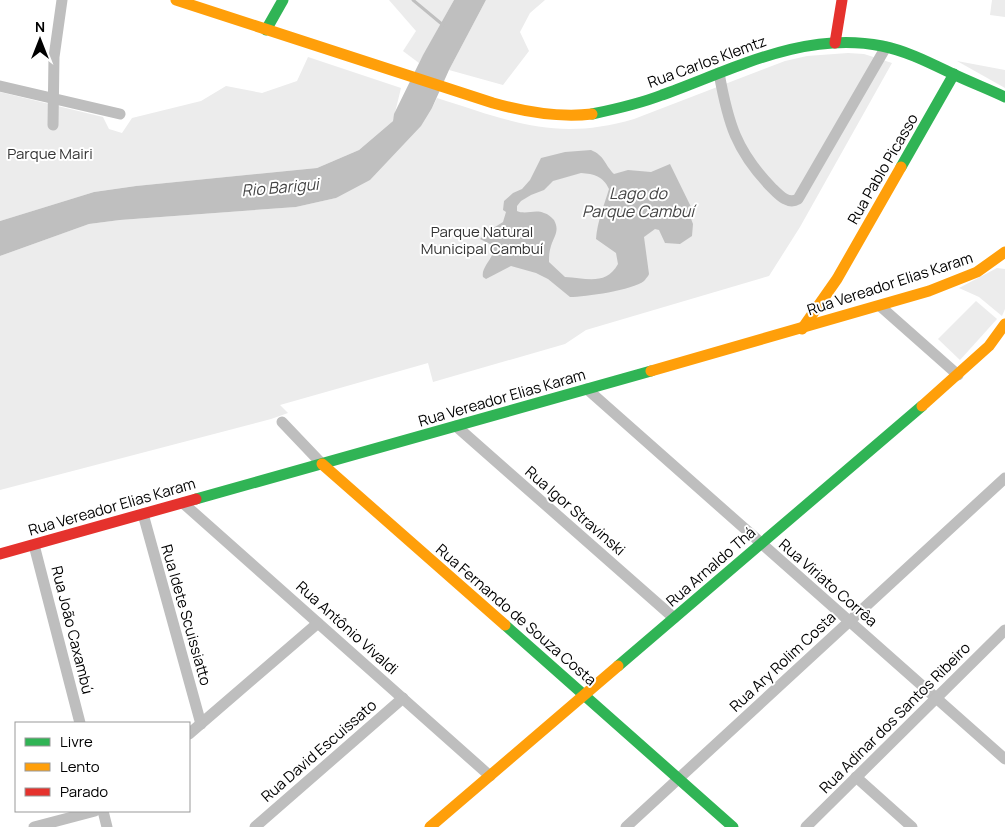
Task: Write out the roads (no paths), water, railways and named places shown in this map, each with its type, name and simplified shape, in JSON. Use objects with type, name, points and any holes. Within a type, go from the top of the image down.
[{"type":"main road","name":"Rua Carlos Klemtz","points":[[176,0],[467,95],[530,112],[549,115],[590,114],[635,104],[787,50],[835,43],[871,44],[919,57],[1005,97]]},
{"type":"main road","points":[[266,30],[283,0]]},
{"type":"main road","points":[[835,43],[842,0]]},
{"type":"main road","name":"Rua Carlos Klemtz","points":[[954,74],[1005,109]]},
{"type":"main road","name":"Rua Pablo Picasso","points":[[802,329],[837,279],[954,74]]},
{"type":"main road","name":"Rua Vereador Elias Karam","points":[[0,554],[848,316],[961,280],[999,263],[1005,252]]},
{"type":"main road","name":"Rua Pablo Picasso","points":[[837,279],[833,296],[834,305],[840,312],[848,316]]},
{"type":"main road","name":"Rua Arnaldo Thá","points":[[430,827],[958,375],[989,346],[1005,324]]},
{"type":"main road","name":"Rua Fernando de Souza Costa","points":[[322,464],[733,827]]},
{"type":"street","points":[[53,125],[52,97],[55,44],[62,0]]},
{"type":"street","points":[[719,73],[729,118],[745,157],[775,192],[791,202],[798,199],[886,47]]},
{"type":"street","points":[[0,86],[120,114]]},
{"type":"street","points":[[880,306],[958,375]]},
{"type":"street","name":"Rua Viriato Corrêa","points":[[587,390],[1005,759]]},
{"type":"street","name":"Rua Fernando de Souza Costa","points":[[282,422],[322,464]]},
{"type":"street","name":"Rua Igor Stravinski","points":[[456,426],[674,618]]},
{"type":"street","name":"Rua Ary Rolim Costa","points":[[626,827],[1005,478]]},
{"type":"street","name":"Rua Antônio Vivaldi","points":[[183,503],[490,776]]},
{"type":"street","name":"Rua Idete Scuissiatto","points":[[143,514],[201,724]]},
{"type":"street","name":"Rua João Caxambú","points":[[34,545],[80,722]]},
{"type":"street","points":[[190,733],[318,623]]},
{"type":"street","name":"Rua Adinar dos Santos Ribeiro","points":[[806,827],[1005,630]]},
{"type":"street","name":"Rua David Escuissato","points":[[255,827],[403,698]]},
{"type":"street","points":[[856,777],[912,827]]},
{"type":"street","points":[[34,827],[91,812]]},
{"type":"street","points":[[103,812],[107,827]]},
{"type":"water","name":"Rio Barigui","points":[[454,0],[486,0],[449,70],[432,108],[421,126],[370,180],[336,198],[296,207],[89,224],[0,256],[0,221],[94,192],[317,168],[359,150],[393,121],[394,114],[423,55]]},
{"type":"water","name":"Lago do Parque Cambuí","points":[[591,150],[596,152],[614,174],[628,170],[651,172],[670,164],[693,211],[690,216],[693,224],[692,236],[680,244],[665,243],[659,230],[655,229],[644,237],[649,274],[647,278],[630,287],[608,292],[570,297],[548,279],[536,273],[511,266],[486,279],[483,277],[483,271],[493,253],[490,244],[480,239],[503,222],[506,212],[503,210],[504,201],[513,193],[522,189],[530,180],[541,158],[565,152]],"holes":[[[581,173],[601,178],[609,189],[599,220],[596,239],[616,253],[618,264],[608,275],[595,279],[565,277],[549,262],[550,248],[556,233],[554,220],[541,212],[517,211],[517,206],[521,201],[544,190],[553,181]]]},
{"type":"waterway","points":[[413,0],[443,25]]},
{"type":"park label","name":"Parque Mairi","points":[[50,154]]},
{"type":"park label","name":"Parque Natural Municipal Cambuí","points":[[482,240]]}]
